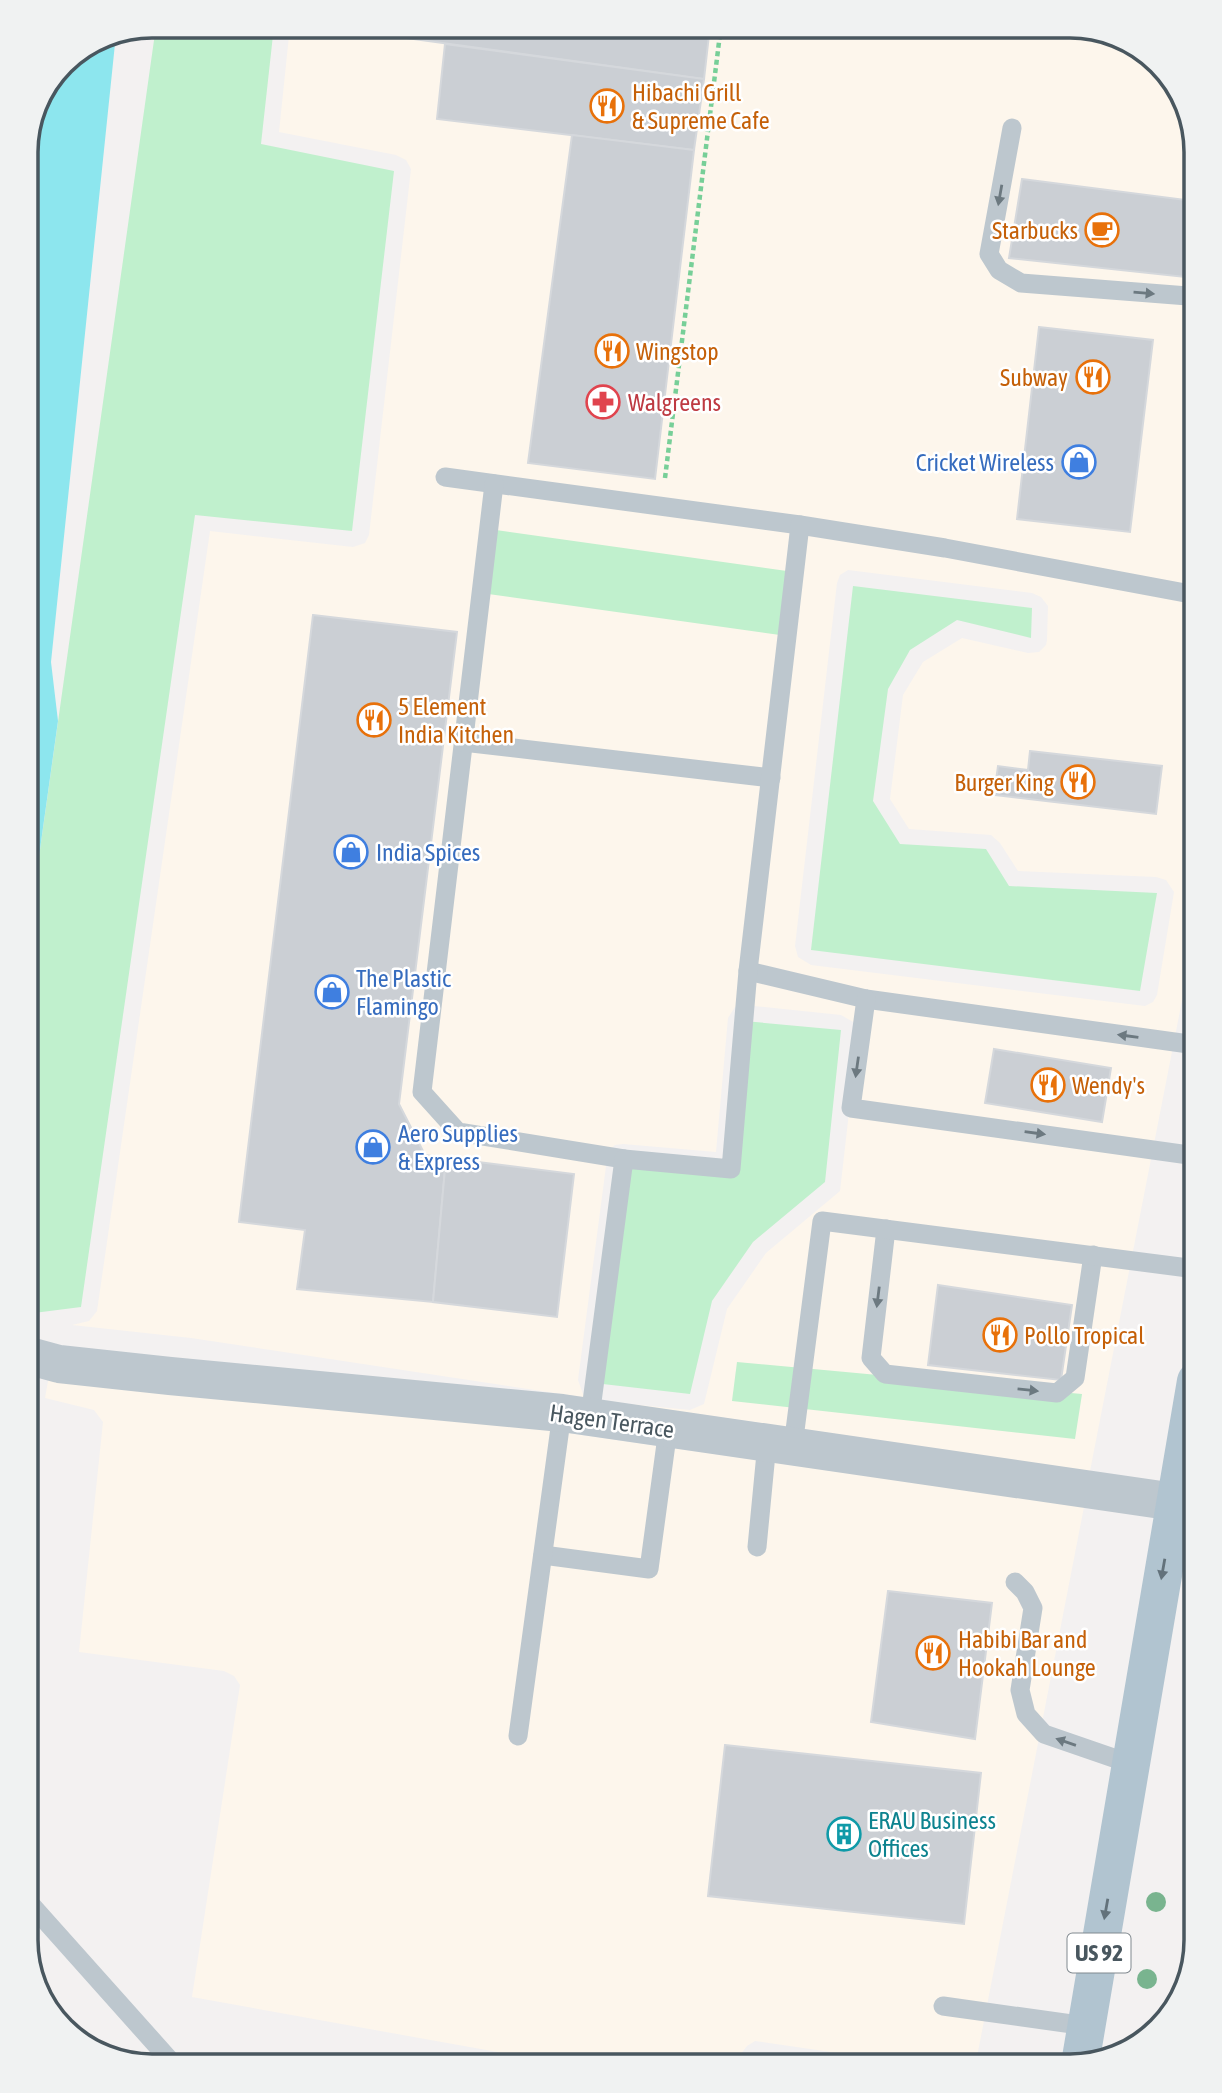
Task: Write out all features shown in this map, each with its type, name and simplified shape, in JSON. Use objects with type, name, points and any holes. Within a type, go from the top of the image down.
[{"type":"main road","name":"US 92","points":[[1082,2053],[1131,1764],[1184,1507]]},
{"type":"street","name":"Hagen Terrace","points":[[38,1358],[60,1364],[170,1376],[576,1415],[1184,1502]]},
{"type":"lane","points":[[1012,128],[989,254],[999,270],[1021,283],[1184,296]]},
{"type":"lane","points":[[444,477],[800,525],[961,550],[1184,594]]},
{"type":"lane","points":[[494,484],[422,1092],[458,1132],[624,1159],[731,1170],[748,971],[800,525]]},
{"type":"lane","points":[[463,742],[771,778]]},
{"type":"lane","points":[[748,971],[866,999],[1184,1043]]},
{"type":"lane","points":[[866,999],[850,1108],[1184,1154]]},
{"type":"lane","points":[[517,1736],[543,1555],[576,1415],[624,1159]]},
{"type":"lane","points":[[757,1547],[780,1445],[822,1221],[1184,1267]]},
{"type":"lane","points":[[886,1229],[871,1358],[885,1374],[1057,1393],[1075,1378],[1093,1255]]},
{"type":"lane","points":[[543,1555],[649,1569],[668,1429]]},
{"type":"lane","points":[[1015,1582],[1025,1592],[1034,1608],[1020,1690],[1026,1714],[1044,1734],[1131,1764]]},
{"type":"lane","points":[[38,1912],[165,2054]]},
{"type":"lane","points":[[943,2006],[1086,2026]]},
{"type":"path","points":[[665,478],[719,39]]},
{"type":"shaded area","points":[[289,38],[1076,39],[1106,45],[1133,58],[1155,78],[1172,102],[1180,123],[1184,153],[1184,990],[1090,1471],[629,1404],[690,1410],[704,1404],[727,1309],[766,1253],[840,1191],[858,1034],[855,1023],[841,1015],[744,1005],[735,1007],[728,1018],[716,1152],[623,1144],[615,1145],[608,1151],[578,1380],[583,1394],[592,1399],[191,1338],[72,1325],[89,1321],[97,1311],[210,531],[353,547],[365,543],[369,535],[411,169],[406,160],[396,155],[279,132]],"holes":[[[848,570],[1032,593],[1041,597],[1048,606],[1047,640],[1039,652],[1028,653],[962,638],[923,662],[903,695],[890,799],[909,829],[991,835],[1000,843],[1018,871],[1156,877],[1166,880],[1174,892],[1157,995],[1153,1002],[1145,1006],[811,965],[798,957],[795,946],[840,575]]]},
{"type":"shaded area","points":[[52,1359],[1084,1507],[978,2054],[844,2054],[755,2041],[741,2054],[508,2054],[192,1997],[240,1685],[234,1676],[224,1671],[79,1652],[103,1422],[94,1410],[45,1398]]},
{"type":"green space","points":[[154,38],[273,38],[261,144],[394,171],[352,531],[195,515],[81,1307],[38,1312],[39,860]]},
{"type":"green space","points":[[489,529],[794,572],[787,636],[481,593]]},
{"type":"green space","points":[[853,586],[1032,608],[1031,638],[957,620],[910,650],[888,689],[873,801],[900,844],[986,849],[1009,886],[1157,893],[1140,991],[811,950]]},
{"type":"green space","points":[[744,1021],[841,1030],[825,1182],[753,1242],[712,1301],[690,1394],[594,1383],[624,1159],[731,1169]]},
{"type":"green space","points":[[737,1362],[1082,1394],[1075,1439],[732,1401]]},
{"type":"water","points":[[115,45],[51,662],[58,721],[39,859],[39,146],[42,123],[58,89],[72,72],[89,58]]},
{"type":"building","points":[[408,38],[709,39],[704,79]]},
{"type":"building","points":[[445,44],[704,79],[694,150],[437,119]]},
{"type":"building","points":[[572,135],[694,150],[655,479],[528,463]]},
{"type":"building","name":"Starbucks","points":[[1022,179],[1184,200],[1184,277],[1009,258]]},
{"type":"building","points":[[1039,327],[1153,340],[1130,532],[1017,519]]},
{"type":"building","points":[[313,615],[457,632],[399,1104],[425,1155],[446,1158],[433,1302],[297,1289],[305,1230],[239,1222]]},
{"type":"building","name":"Burger King","points":[[1030,751],[1162,766],[1156,814],[994,795],[998,766],[1028,770]]},
{"type":"building","name":"Wendy's","points":[[994,1049],[1111,1068],[1102,1122],[985,1103]]},
{"type":"building","points":[[446,1158],[574,1174],[557,1317],[433,1302]]},
{"type":"building","name":"Pollo Tropical","points":[[938,1285],[1072,1305],[1061,1380],[928,1365]]},
{"type":"building","name":"Habibi Bar and Hookah Lounge","points":[[888,1591],[992,1603],[975,1739],[871,1722]]},
{"type":"building","name":"ERAU Business Offices","points":[[725,1745],[981,1773],[964,1924],[708,1896]]},
{"type":"place","name":"Hibachi Grill & Supreme Cafe","points":[[607,106]]},
{"type":"place","name":"Starbucks","points":[[1102,230]]},
{"type":"place","name":"Wingstop","points":[[612,351]]},
{"type":"place","name":"Subway","points":[[1093,377]]},
{"type":"place","name":"Walgreens","points":[[603,402]]},
{"type":"place","name":"Cricket Wireless","points":[[1079,462]]},
{"type":"place","name":"5 Element India Kitchen","points":[[374,720]]},
{"type":"place","name":"Burger King","points":[[1078,782]]},
{"type":"place","name":"India Spices","points":[[351,852]]},
{"type":"place","name":"The Plastic Flamingo","points":[[332,992]]},
{"type":"place","name":"Wendy's","points":[[1048,1085]]},
{"type":"place","name":"Aero Supplies & Express","points":[[373,1147]]},
{"type":"place","name":"Pollo Tropical","points":[[1000,1335]]},
{"type":"place","name":"Habibi Bar and Hookah Lounge","points":[[933,1653]]},
{"type":"place","name":"ERAU Business Offices","points":[[844,1834]]}]
